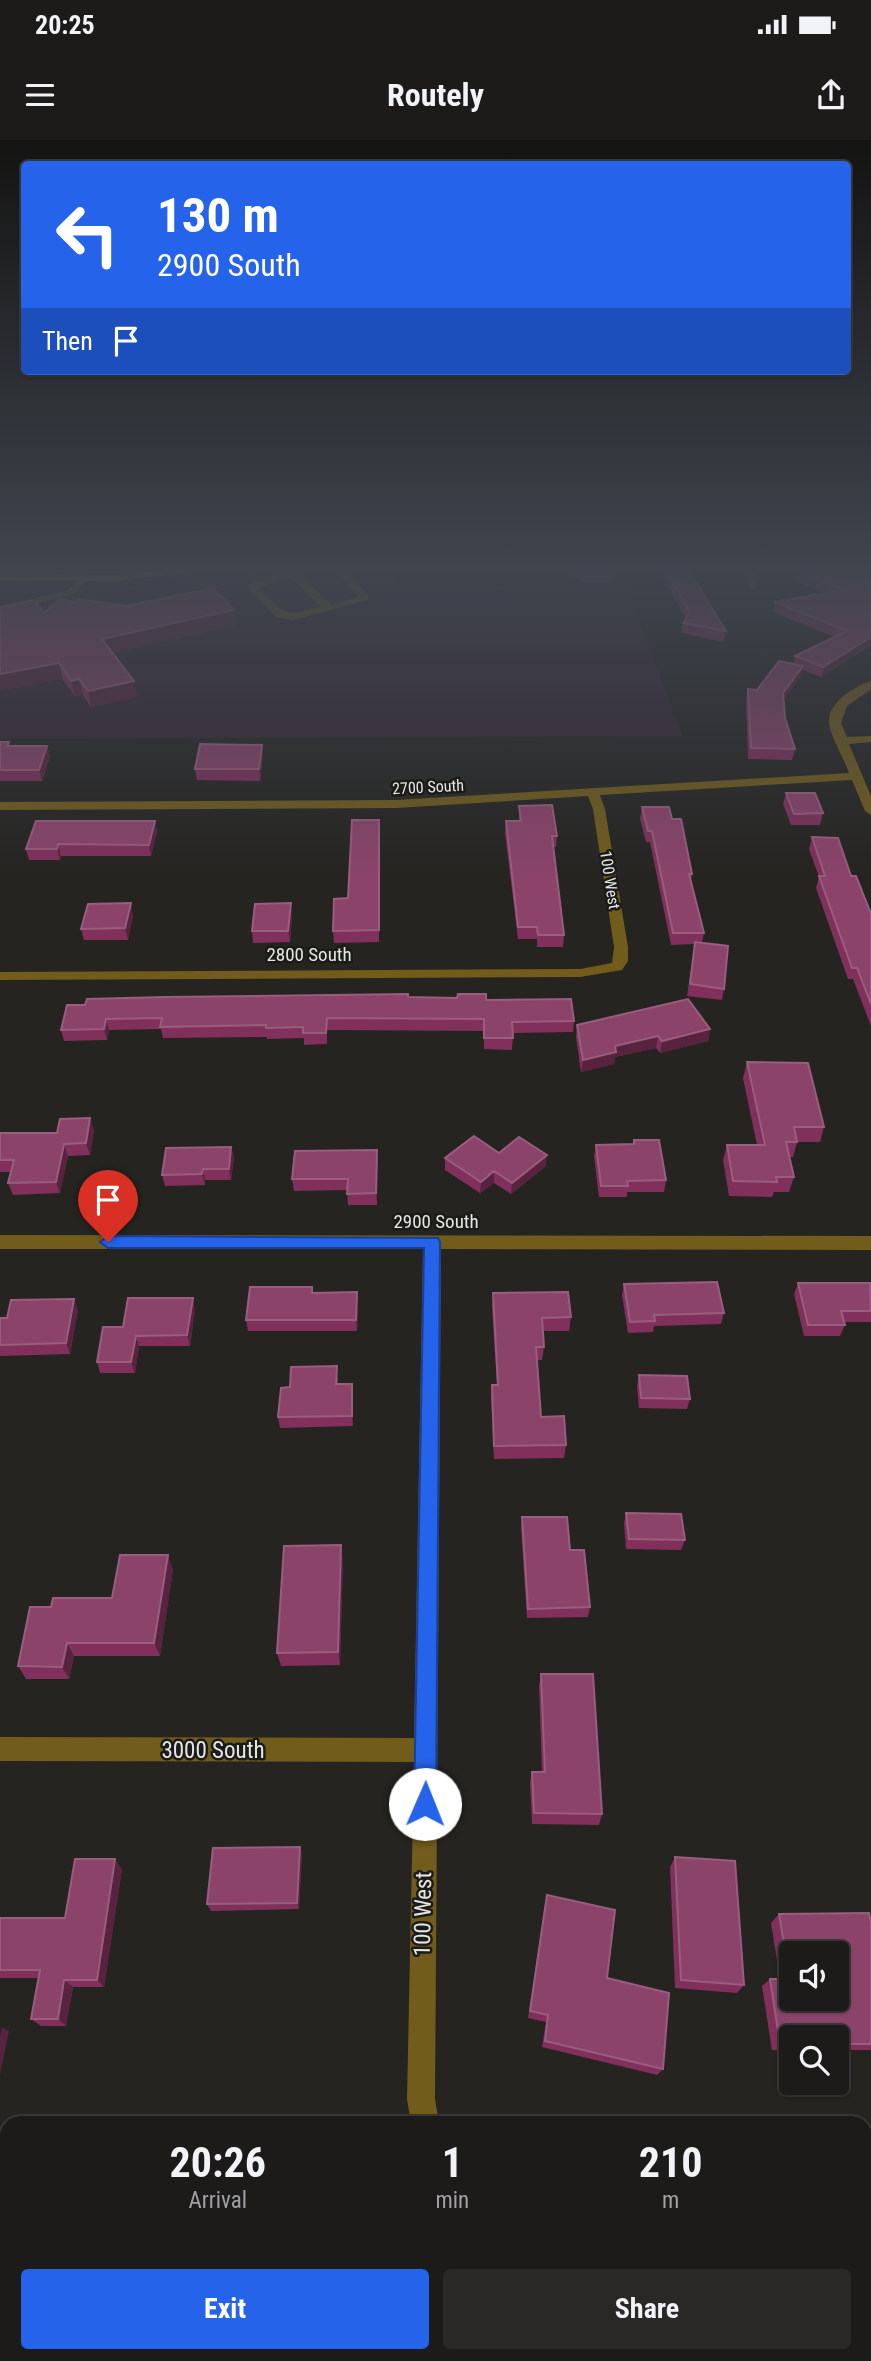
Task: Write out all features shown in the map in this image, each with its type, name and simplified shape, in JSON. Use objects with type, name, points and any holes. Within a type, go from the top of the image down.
[{"type":"street","points":[[871,684],[844,702],[837,712],[835,723],[871,811]]},
{"type":"street","points":[[841,741],[871,739]]},
{"type":"street","name":"2700 South","points":[[0,806],[396,804],[856,776]]},
{"type":"street","name":"100 West","points":[[593,792],[599,809],[621,947],[621,961],[617,967]]},
{"type":"street","name":"2800 South","points":[[0,975],[580,973],[617,967]]},
{"type":"street","name":"2900 South","points":[[0,1242],[871,1243]]},
{"type":"street","name":"100 West","points":[[424,2116],[421,2099],[432,1242]]},
{"type":"street","name":"3000 South","points":[[0,1749],[426,1750]]},
{"type":"shaded area","points":[[0,670],[658,670],[683,736],[0,739]]},
{"type":"building","points":[[0,670],[23,670],[0,674]]},
{"type":"building","points":[[63,670],[125,670],[134,681],[88,691],[79,679],[71,681]]},
{"type":"building","points":[[772,670],[800,670],[783,693],[785,718],[795,749],[751,748],[748,689],[757,690]]},
{"type":"building","points":[[0,742],[9,742],[7,746],[47,746],[39,770],[0,770]]},
{"type":"building","points":[[200,744],[262,745],[259,769],[195,769]]},
{"type":"building","points":[[786,793],[815,793],[823,813],[794,814]]},
{"type":"building","points":[[552,805],[557,836],[552,836],[564,935],[538,935],[537,927],[518,927],[506,821],[521,821],[519,806]]},
{"type":"building","points":[[642,807],[669,807],[672,819],[681,819],[692,874],[689,874],[704,933],[673,933],[652,831],[648,831]]},
{"type":"building","points":[[352,820],[379,820],[379,930],[333,931],[334,899],[348,898]]},
{"type":"building","points":[[36,821],[155,821],[149,845],[58,844],[57,849],[26,849]]},
{"type":"building","points":[[812,837],[838,838],[851,876],[856,876],[871,914],[871,1004],[857,968],[852,968],[819,876],[825,876]]},
{"type":"building","points":[[131,903],[125,928],[81,929],[88,904]]},
{"type":"building","points":[[291,903],[288,931],[252,931],[255,904]]},
{"type":"building","points":[[695,942],[728,946],[724,989],[690,984]]},
{"type":"building","points":[[408,994],[408,997],[457,998],[458,994],[486,994],[486,1000],[571,999],[574,1021],[512,1022],[513,1038],[484,1038],[484,1019],[327,1018],[326,1033],[303,1033],[303,1027],[266,1028],[266,1025],[160,1027],[162,1018],[106,1019],[104,1029],[61,1030],[67,1005],[85,1005],[87,999]]},
{"type":"building","points":[[688,999],[710,1029],[662,1041],[658,1036],[615,1046],[616,1052],[583,1060],[577,1025]]},
{"type":"building","points":[[747,1062],[808,1063],[824,1127],[794,1127],[797,1142],[786,1142],[794,1177],[776,1177],[777,1182],[733,1181],[727,1145],[765,1145]]},
{"type":"building","points":[[90,1118],[86,1143],[64,1144],[56,1182],[8,1183],[14,1160],[0,1160],[0,1133],[57,1133],[60,1119]]},
{"type":"building","points":[[474,1136],[499,1153],[519,1137],[547,1155],[512,1183],[494,1171],[481,1182],[445,1158]]},
{"type":"building","points":[[634,1140],[659,1140],[666,1180],[627,1181],[628,1186],[601,1186],[596,1145],[634,1144]]},
{"type":"building","points":[[231,1147],[229,1169],[203,1169],[202,1174],[162,1175],[166,1148]]},
{"type":"building","points":[[377,1150],[376,1193],[347,1194],[348,1179],[292,1179],[295,1151]]},
{"type":"building","points":[[717,1282],[724,1313],[654,1315],[655,1321],[630,1322],[624,1284]]},
{"type":"building","points":[[798,1283],[870,1283],[871,1311],[841,1311],[845,1325],[808,1325]]},
{"type":"building","points":[[250,1287],[312,1287],[312,1293],[357,1292],[356,1320],[246,1320]]},
{"type":"building","points":[[568,1292],[571,1317],[542,1318],[544,1347],[536,1347],[541,1417],[564,1416],[566,1445],[494,1446],[492,1385],[498,1385],[493,1293]]},
{"type":"building","points":[[128,1298],[193,1298],[187,1335],[136,1336],[131,1362],[97,1362],[103,1327],[123,1327]]},
{"type":"building","points":[[74,1299],[66,1343],[0,1345],[0,1318],[7,1318],[11,1300]]},
{"type":"building","points":[[337,1366],[336,1384],[352,1384],[352,1416],[278,1417],[281,1388],[290,1387],[291,1367]]},
{"type":"building","points":[[639,1375],[687,1376],[690,1399],[641,1398]]},
{"type":"building","points":[[626,1513],[681,1514],[685,1540],[629,1539]]},
{"type":"building","points":[[522,1517],[567,1517],[570,1550],[584,1550],[590,1607],[528,1609]]},
{"type":"building","points":[[341,1545],[338,1652],[277,1653],[284,1546]]},
{"type":"building","points":[[120,1555],[168,1555],[154,1643],[67,1643],[62,1667],[18,1666],[30,1607],[51,1607],[53,1598],[112,1598]]},
{"type":"building","points":[[541,1674],[593,1674],[602,1814],[534,1813],[532,1772],[545,1772]]},
{"type":"building","points":[[300,1847],[297,1903],[207,1904],[213,1848]]},
{"type":"building","points":[[675,1857],[735,1861],[744,1985],[681,1980]]},
{"type":"building","points":[[75,1859],[115,1859],[97,1980],[64,1980],[58,2019],[31,2019],[40,1970],[0,1970],[0,1918],[65,1918]]},
{"type":"building","points":[[547,1895],[615,1910],[607,1978],[669,1993],[663,2069],[545,2041],[548,2015],[530,2011]]},
{"type":"building","points":[[869,1913],[871,2044],[849,2044],[849,2025],[779,2025],[779,2038],[770,1979],[779,1979],[779,2011],[849,2011],[849,1941],[784,1941],[779,1914]]},
{"type":"route","points":[[108,1242],[432,1242],[425,1804]]}]
